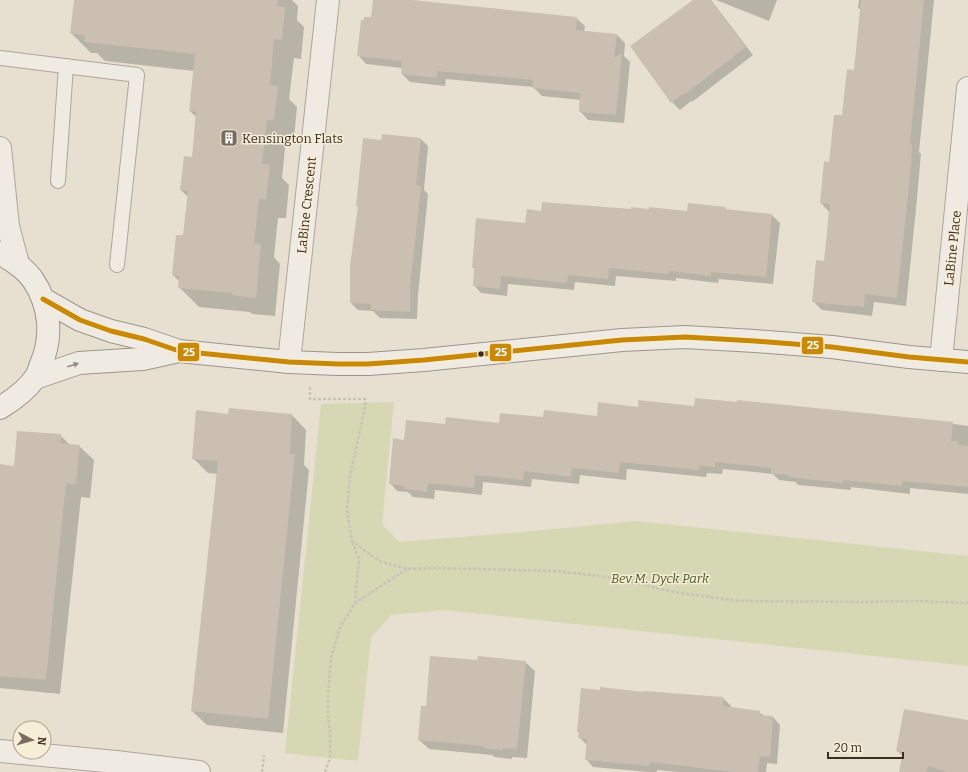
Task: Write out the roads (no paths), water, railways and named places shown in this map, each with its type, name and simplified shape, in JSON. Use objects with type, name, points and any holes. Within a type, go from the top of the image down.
[{"type":"main road","name":"LaBine Crescent","points":[[289,362],[328,0]]},
{"type":"main road","name":"LaBine Place","points":[[941,360],[968,88]]},
{"type":"main road","points":[[0,148],[8,226],[9,258],[33,280],[43,298],[49,325],[46,352],[36,378],[20,395],[0,408]]},
{"type":"main road","points":[[43,298],[80,320],[111,332],[144,339],[179,351],[289,362],[368,364],[424,360],[569,344],[685,337],[801,345],[968,362]]},
{"type":"main road","points":[[36,378],[79,363],[143,359],[179,351]]},
{"type":"main road","points":[[0,751],[116,767],[199,772]]},
{"type":"lane","points":[[0,58],[137,75],[117,265]]},
{"type":"lane","points":[[58,180],[66,66]]},
{"type":"place","name":"Kensington Flats","points":[[229,138]]},
{"type":"park label","name":"Bev M. Dyck Park","points":[[660,578]]}]
